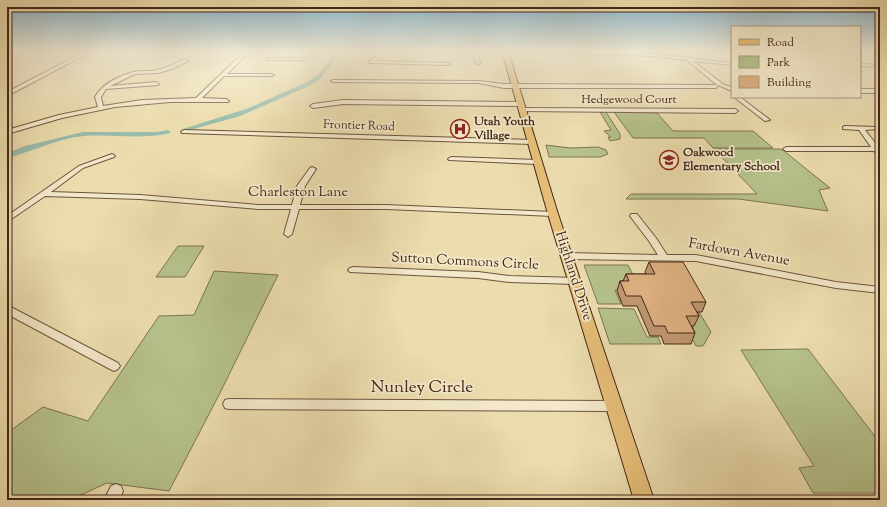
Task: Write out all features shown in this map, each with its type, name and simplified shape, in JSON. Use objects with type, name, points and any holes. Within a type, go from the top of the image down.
[{"type":"main road","name":"Highland Drive","points":[[511,75],[533,142],[553,214],[576,281],[644,500]]},
{"type":"street","points":[[7,94],[44,75]]},
{"type":"street","points":[[101,107],[98,97],[103,88],[131,75]]},
{"type":"street","points":[[198,99],[223,75],[272,75]]},
{"type":"street","points":[[707,75],[722,86],[731,90]]},
{"type":"street","points":[[591,78],[598,86]]},
{"type":"street","points":[[333,81],[478,82],[498,86],[716,86]]},
{"type":"street","points":[[103,88],[156,84]]},
{"type":"street","points":[[7,88],[18,88]]},
{"type":"street","points":[[861,91],[880,91]]},
{"type":"street","points":[[738,98],[767,120]]},
{"type":"street","points":[[7,132],[101,107],[151,100],[198,99],[226,101]]},
{"type":"street","name":"Hedgewood Court","points":[[313,106],[343,102],[735,111]]},
{"type":"street","points":[[845,128],[875,128]]},
{"type":"street","points":[[861,128],[878,152]]},
{"type":"street","name":"Frontier Road","points":[[184,132],[533,142]]},
{"type":"street","points":[[786,149],[878,152]]},
{"type":"street","points":[[7,220],[81,167],[112,156]]},
{"type":"street","points":[[451,159],[538,162]]},
{"type":"street","points":[[288,234],[294,207],[301,186],[312,169]]},
{"type":"street","name":"Charleston Lane","points":[[43,194],[140,197],[253,207],[386,207],[553,214]]},
{"type":"street","points":[[634,216],[653,240],[663,256]]},
{"type":"street","name":"Fardown Avenue","points":[[567,256],[663,256],[704,259],[836,285],[879,290]]},
{"type":"street","name":"Sutton Commons Circle","points":[[353,270],[478,275],[509,279],[576,281]]},
{"type":"street","points":[[7,309],[114,366]]},
{"type":"street","name":"Nunley Circle","points":[[230,404],[615,406]]},
{"type":"green space","points":[[600,112],[606,112],[620,134],[620,139],[610,141],[608,137],[611,137],[604,131],[611,130]]},
{"type":"green space","points":[[614,112],[657,113],[673,131],[753,131],[773,148],[713,148],[704,138],[633,138]]},
{"type":"green space","points":[[546,145],[570,148],[598,147],[606,150],[608,154],[600,157],[549,157]]},
{"type":"green space","points":[[714,149],[780,149],[784,151],[830,188],[819,190],[828,211],[738,199],[626,199],[631,194],[757,194]]},
{"type":"green space","points":[[178,246],[204,246],[185,277],[156,277]]},
{"type":"green space","points":[[584,265],[628,265],[636,281],[624,290],[615,290],[621,304],[598,304]]},
{"type":"green space","points":[[214,271],[278,275],[219,395],[169,491],[107,483],[70,500],[7,500],[7,433],[43,407],[88,421],[159,316],[194,315]]},
{"type":"green space","points":[[598,308],[634,309],[647,337],[658,337],[661,344],[610,344]]},
{"type":"green space","points":[[699,312],[711,332],[703,346],[696,346],[685,326],[694,326],[686,313]]},
{"type":"green space","points":[[808,349],[880,443],[880,493],[813,493],[799,468],[814,466],[741,350]]},
{"type":"building","points":[[649,262],[683,262],[706,302],[691,302],[699,316],[686,316],[695,333],[668,333],[665,326],[654,326],[641,296],[626,296],[620,281],[629,281],[626,274],[655,274]]},
{"type":"waterway","points":[[183,130],[238,115],[293,91],[315,80],[321,75]]},
{"type":"waterway","points":[[7,156],[28,148],[83,134],[157,134],[168,132]]},
{"type":"place","name":"Utah Youth Village","points":[[460,129]]},
{"type":"place","name":"Oakwood Elementary School","points":[[669,160]]}]
